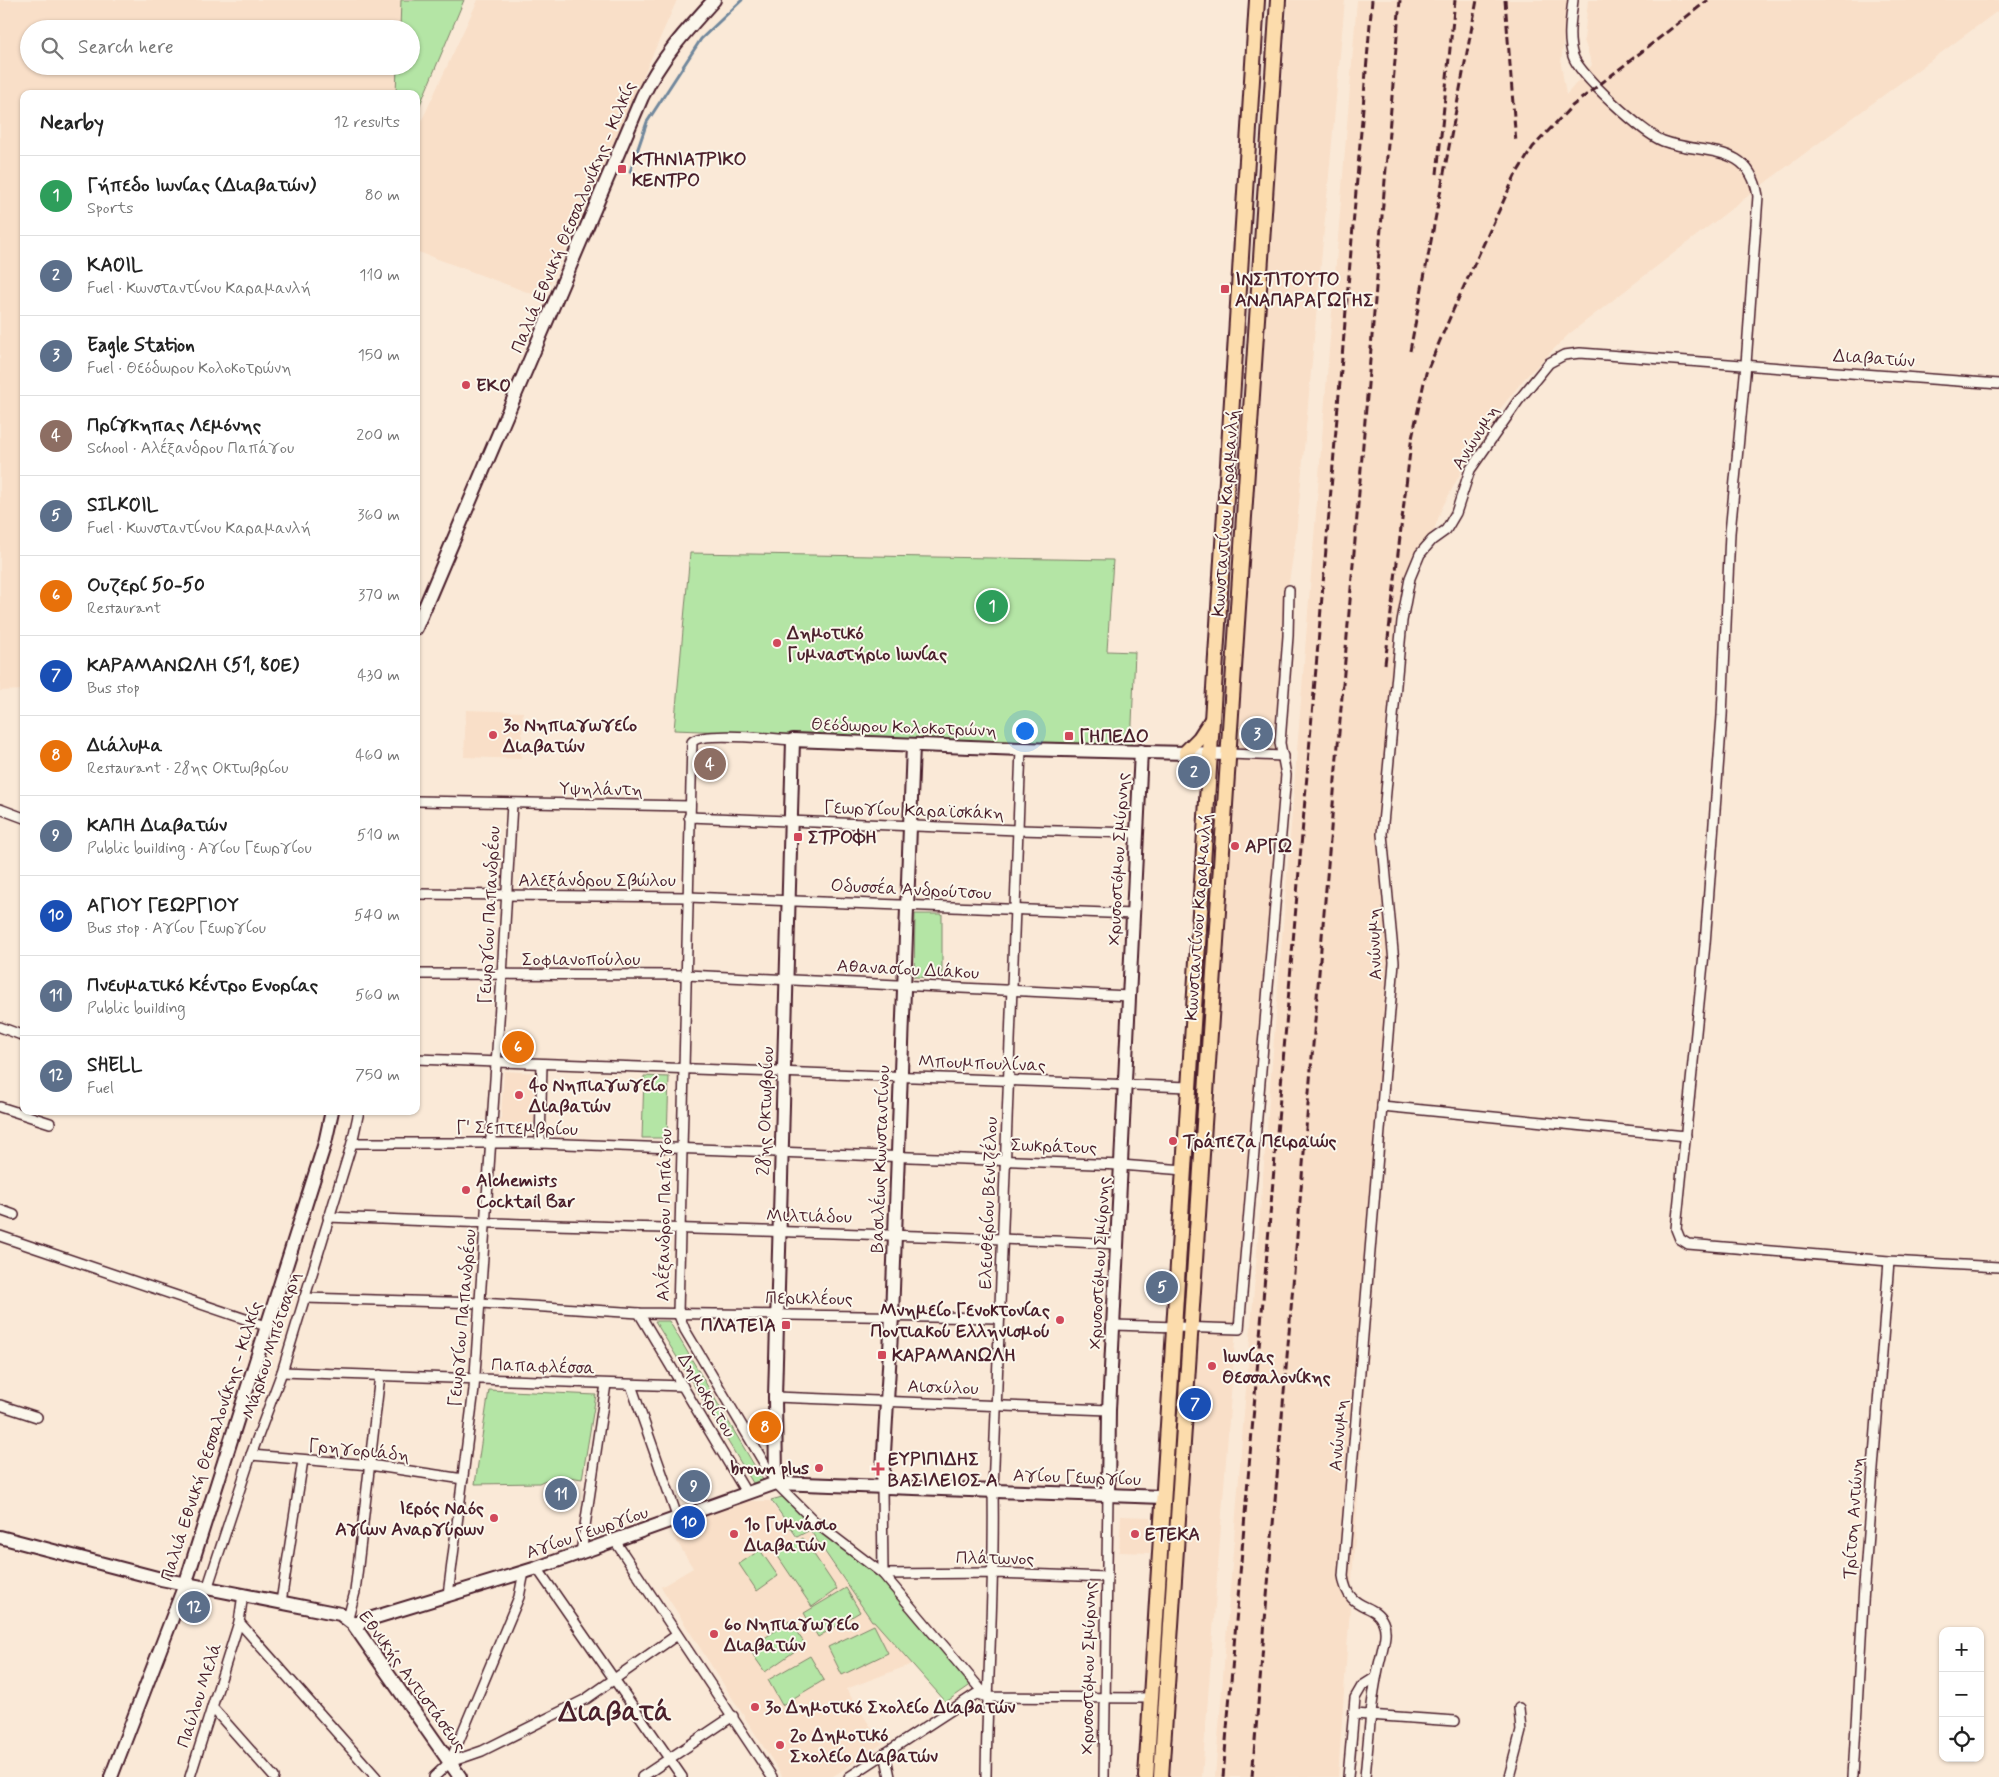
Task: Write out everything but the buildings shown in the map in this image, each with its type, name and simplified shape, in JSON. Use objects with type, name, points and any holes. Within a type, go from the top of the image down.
[{"type":"main road","name":"Κωνσταντίνου Καραμανλή","points":[[1146,1777],[1257,0]]},
{"type":"main road","name":"Κωνσταντίνου Καραμανλή","points":[[1161,1777],[1278,0]]},
{"type":"main road","points":[[1186,752],[1200,738],[1212,721]]},
{"type":"street","name":"Παλιά Εθνική Θεσσαλονίκης - Κιλκίς","points":[[420,619],[642,97],[670,49],[714,0]]},
{"type":"street","points":[[1573,0],[1569,40],[1573,58],[1582,72],[1640,129],[1661,140],[1680,146],[1722,153],[1746,166],[1752,172],[1758,196],[1746,364],[1730,533],[1722,716],[1705,944],[1676,1229],[1680,1239],[1688,1244],[1889,1261],[1999,1267]]},
{"type":"street","name":"Ανώνυμη","points":[[1365,1777],[1376,1677],[1385,1635],[1383,1622],[1378,1615],[1354,1602],[1347,1593],[1343,1576],[1394,962],[1382,834],[1402,621],[1410,578],[1420,554],[1432,540],[1446,530],[1456,512],[1470,470],[1518,401],[1549,363],[1564,355],[1580,353],[1746,364]]},
{"type":"street","name":"Διαβατών","points":[[1746,364],[1999,384]]},
{"type":"street","points":[[1114,1325],[1238,1329],[1257,1132],[1286,775],[1280,742],[1288,636],[1289,590]]},
{"type":"street","name":"Αλέξανδρου Παπάγου","points":[[793,740],[712,736],[696,738],[692,742],[678,1313],[685,1330],[776,1482],[816,1523],[884,1574],[987,1697]]},
{"type":"street","name":"Θεόδωρου Κολοκοτρώνη","points":[[793,740],[1021,749],[1283,756]]},
{"type":"street","name":"28ης Οκτωβρίου","points":[[776,1482],[775,1397],[793,740]]},
{"type":"street","name":"Βασιλέως Κωνσταντίνου","points":[[884,1574],[882,1487],[892,1316],[904,985],[905,906],[913,745]]},
{"type":"street","name":"Ελευθερίου Βενιζέλου","points":[[986,1777],[987,1697],[994,1572],[993,1491],[1021,749]]},
{"type":"street","name":"Χρυσοστόμου Σμύρνης","points":[[1104,1777],[1110,1410],[1141,751]]},
{"type":"street","name":"Υψηλάντη","points":[[420,802],[690,806]]},
{"type":"street","name":"Γεωργίου Παπανδρέου","points":[[448,1595],[475,1379],[512,804]]},
{"type":"street","points":[[0,809],[20,816]]},
{"type":"street","name":"Γεωργίου Καραϊσκάκη","points":[[689,817],[1137,833]]},
{"type":"street","name":"Αλεξάνδρου Σβώλου","points":[[420,894],[688,897]]},
{"type":"street","name":"Οδυσσέα Ανδρούτσου","points":[[688,897],[1133,914]]},
{"type":"street","name":"Σοφιανοπούλου","points":[[420,974],[502,976],[686,974]]},
{"type":"street","name":"Αθανασίου Διάκου","points":[[686,974],[1129,996]]},
{"type":"street","points":[[0,1027],[20,1034]]},
{"type":"street","name":"Μπουμπουλίνας","points":[[420,1059],[1190,1087]]},
{"type":"street","points":[[540,1143],[542,1064]]},
{"type":"street","points":[[1382,1106],[1686,1136]]},
{"type":"street","points":[[0,1107],[20,1114]]},
{"type":"street","points":[[24,1115],[50,1124]]},
{"type":"street","name":"Παλιά Εθνική Θεσσαλονίκης - Κιλκίς","points":[[111,1777],[158,1652],[189,1586],[266,1326],[325,1143],[331,1115]]},
{"type":"street","name":"Μάρκου Μπότσαρη","points":[[208,1586],[251,1455],[282,1372],[352,1143],[358,1115]]},
{"type":"street","name":"Γ' Σεπτεμβρίου","points":[[352,1143],[540,1143],[682,1150]]},
{"type":"street","name":"Σωκράτους","points":[[682,1150],[1121,1165],[1184,1170]]},
{"type":"street","points":[[0,1210],[14,1215]]},
{"type":"street","name":"Μιλτιάδου","points":[[328,1217],[486,1224],[894,1234],[1118,1244]]},
{"type":"street","points":[[0,1236],[266,1326]]},
{"type":"street","name":"Τρίτση Αντώνη","points":[[1853,1777],[1865,1576],[1889,1261]]},
{"type":"street","name":"Περικλέους","points":[[304,1298],[481,1304],[639,1313],[1000,1318]]},
{"type":"street","name":"Δημοκρίτου","points":[[639,1313],[747,1494]]},
{"type":"street","name":"Παπαφλέσσα","points":[[282,1372],[682,1386]]},
{"type":"street","points":[[350,1621],[380,1375]]},
{"type":"street","points":[[580,1553],[606,1384]]},
{"type":"street","points":[[631,1385],[678,1519]]},
{"type":"street","name":"Αισχύλου","points":[[775,1397],[1110,1410]]},
{"type":"street","points":[[0,1405],[37,1417]]},
{"type":"street","name":"Γρηγοριάδη","points":[[251,1455],[370,1465],[463,1479]]},
{"type":"street","points":[[281,1602],[303,1460]]},
{"type":"street","name":"Αγίου Γεωργίου","points":[[350,1621],[448,1595],[537,1568],[678,1519],[776,1482],[1163,1497]]},
{"type":"street","name":"Εθνικής Αντιστάσεως","points":[[0,1537],[189,1586],[208,1586],[335,1612],[350,1621],[460,1777]]},
{"type":"street","points":[[615,1541],[772,1777]]},
{"type":"street","points":[[537,1568],[682,1777]]},
{"type":"street","points":[[434,1777],[450,1762],[519,1597],[524,1572]]},
{"type":"street","name":"Πλάτωνος","points":[[884,1574],[994,1572],[1107,1577]]},
{"type":"street","name":"Παύλου Μελά","points":[[190,1777],[240,1622],[243,1594]]},
{"type":"street","points":[[240,1622],[376,1777]]},
{"type":"street","points":[[450,1762],[482,1751],[586,1699],[677,1635]]},
{"type":"street","points":[[158,1652],[171,1647]]},
{"type":"street","points":[[1348,1777],[1355,1698],[1362,1686],[1376,1677]]},
{"type":"street","points":[[849,1777],[976,1694],[987,1697],[1104,1696],[1151,1698]]},
{"type":"street","points":[[212,1707],[274,1777]]},
{"type":"street","points":[[1509,1777],[1521,1731],[1519,1708]]},
{"type":"street","points":[[1354,1714],[1455,1720]]},
{"type":"street","points":[[642,1777],[733,1716]]},
{"type":"street","points":[[885,1753],[890,1777]]},
{"type":"shaded area","points":[[0,0],[464,0],[420,104],[420,90],[20,90],[20,690],[0,691]]},
{"type":"shaded area","points":[[478,0],[677,0],[603,166],[601,166],[598,173],[600,175],[543,298],[420,252],[420,127]]},
{"type":"shaded area","points":[[1288,0],[1345,0],[1296,536],[1288,589],[1283,764],[1242,1249],[1202,1777],[1169,1777],[1233,756]]},
{"type":"shaded area","points":[[1357,0],[1568,0],[1561,64],[1566,95],[1592,65],[1584,40],[1588,0],[1999,0],[1999,10],[1770,179],[1569,334],[1525,378],[1500,409],[1478,440],[1442,508],[1415,582],[1398,668],[1379,837],[1396,959],[1338,1777],[1215,1777]]},
{"type":"shaded area","name":"3ο Νηπιαγωγείο Διαβατών","points":[[466,710],[523,712],[521,759],[464,757]]},
{"type":"shaded area","name":"4ο Νηπιαγωγείο Διαβατών","points":[[504,1071],[537,1073],[533,1134],[500,1132]]},
{"type":"shaded area","points":[[746,1501],[770,1501],[796,1539],[809,1531],[872,1621],[874,1620],[912,1664],[846,1689],[882,1744],[832,1777],[783,1777],[661,1587],[693,1568],[673,1535],[691,1521]]},
{"type":"shaded area","name":"ΕΤΕΚΑ","points":[[1121,1516],[1151,1517],[1150,1553],[1119,1552]]},
{"type":"green space","points":[[401,0],[464,0],[420,104],[420,90],[396,90],[397,75],[420,75],[420,20],[400,20]]},
{"type":"green space","points":[[690,553],[1113,560],[1107,651],[1135,652],[1131,747],[674,730]]},
{"type":"green space","points":[[915,914],[942,914],[942,978],[914,977]]},
{"type":"green space","points":[[644,1076],[669,1077],[667,1138],[642,1138]]},
{"type":"green space","points":[[655,1321],[669,1321],[763,1480],[753,1483]]},
{"type":"green space","points":[[489,1390],[596,1395],[582,1479],[557,1475],[539,1483],[475,1484]]},
{"type":"green space","points":[[782,1497],[880,1577],[972,1684],[946,1702],[872,1621],[810,1530],[797,1537],[771,1500]]},
{"type":"green space","points":[[803,1538],[837,1589],[812,1607],[777,1555]]},
{"type":"green space","points":[[760,1550],[778,1576],[757,1591],[739,1564]]},
{"type":"green space","points":[[846,1588],[860,1612],[818,1637],[804,1613]]},
{"type":"green space","points":[[789,1621],[805,1644],[765,1672],[749,1649]]},
{"type":"green space","points":[[874,1625],[888,1653],[842,1675],[828,1647]]},
{"type":"green space","points":[[810,1656],[824,1680],[782,1705],[768,1680]]},
{"type":"waterway","points":[[630,172],[647,122],[701,39],[742,0]]},
{"type":"railway","points":[[1223,1777],[1372,0]]},
{"type":"railway","points":[[1252,1777],[1400,0]]},
{"type":"railway","points":[[1437,174],[1455,0]]},
{"type":"railway","points":[[1410,351],[1477,0]]},
{"type":"railway","points":[[1505,0],[1516,143]]},
{"type":"railway","points":[[1385,664],[1411,443],[1426,373],[1515,176],[1533,147],[1572,106],[1708,0]]},
{"type":"place","name":"ΚΤΗΝΙΑΤΡΙΚΟ ΚΕΝΤΡΟ","points":[[622,169]]},
{"type":"place","name":"ΙΝΣΤΙΤΟΥΤΟ ΑΝΑΠΑΡΑΓΩΓΗΣ","points":[[1225,289]]},
{"type":"place","name":"EKO","points":[[466,385]]},
{"type":"place","name":"Γήπεδο Ιωνίας (Διαβατών)","points":[[992,606]]},
{"type":"place","name":"Δημοτικό Γυμναστήριο Ιωνίας","points":[[777,643]]},
{"type":"place","name":"Eagle Station","points":[[1257,734]]},
{"type":"place","name":"3ο Νηπιαγωγείο Διαβατών","points":[[493,735]]},
{"type":"place","name":"ΓΗΠΕΔΟ","points":[[1069,736]]},
{"type":"place","name":"Πρίγκηπας Λεμόνης","points":[[710,764]]},
{"type":"place","name":"KAOIL","points":[[1194,772]]},
{"type":"place","name":"ΣΤΡΟΦΗ","points":[[798,837]]},
{"type":"place","name":"ΑΡΓΩ","points":[[1235,846]]},
{"type":"place","name":"Ουζερί 50-50","points":[[518,1047]]},
{"type":"place","name":"4ο Νηπιαγωγείο Διαβατών","points":[[519,1095]]},
{"type":"place","name":"Τράπεζα Πειραιώς","points":[[1173,1141]]},
{"type":"place","name":"Alchemists Cocktail Bar","points":[[466,1190]]},
{"type":"place","name":"SILKOIL","points":[[1162,1287]]},
{"type":"place","name":"Μνημείο Γενοκτονίας Ποντιακού Ελληνισμού","points":[[1060,1320]]},
{"type":"place","name":"ΠΛΑΤΕΙΑ","points":[[786,1325]]},
{"type":"place","name":"ΚΑΡΑΜΑΝΩΛΗ","points":[[882,1355]]},
{"type":"place","name":"Ιωνίας Θεσσαλονίκης","points":[[1212,1366]]},
{"type":"place","name":"ΚΑΡΑΜΑΝΩΛΗ (51, 80Ε)","points":[[1195,1404]]},
{"type":"place","name":"Διάλυμα","points":[[765,1427]]},
{"type":"place","name":"brown plus","points":[[819,1468]]},
{"type":"place","name":"ΕΥΡΙΠΙΔΗΣ ΒΑΣΙΛΕΙΟΣ Α","points":[[878,1469]]},
{"type":"place","name":"ΚΑΠΗ Διαβατών","points":[[694,1486]]},
{"type":"place","name":"Πνευματικό Κέντρο Ενορίας","points":[[561,1494]]},
{"type":"place","name":"Ιερός Ναός Αγίων Αναργύρων","points":[[494,1518]]},
{"type":"place","name":"ΑΓΙΟΥ ΓΕΩΡΓΙΟΥ","points":[[689,1522]]},
{"type":"place","name":"1ο Γυμνάσιο Διαβατών","points":[[734,1534]]},
{"type":"place","name":"ΕΤΕΚΑ","points":[[1135,1534]]},
{"type":"place","name":"SHELL","points":[[194,1607]]},
{"type":"place","name":"6ο Νηπιαγωγείο Διαβατών","points":[[714,1634]]},
{"type":"place","name":"3ο Δημοτικό Σχολείο Διαβατών","points":[[755,1707]]},
{"type":"place","name":"2ο Δημοτικό Σχολείο Διαβατών","points":[[780,1745]]},
{"type":"district","name":"Διαβατά","points":[[615,1711]]}]
